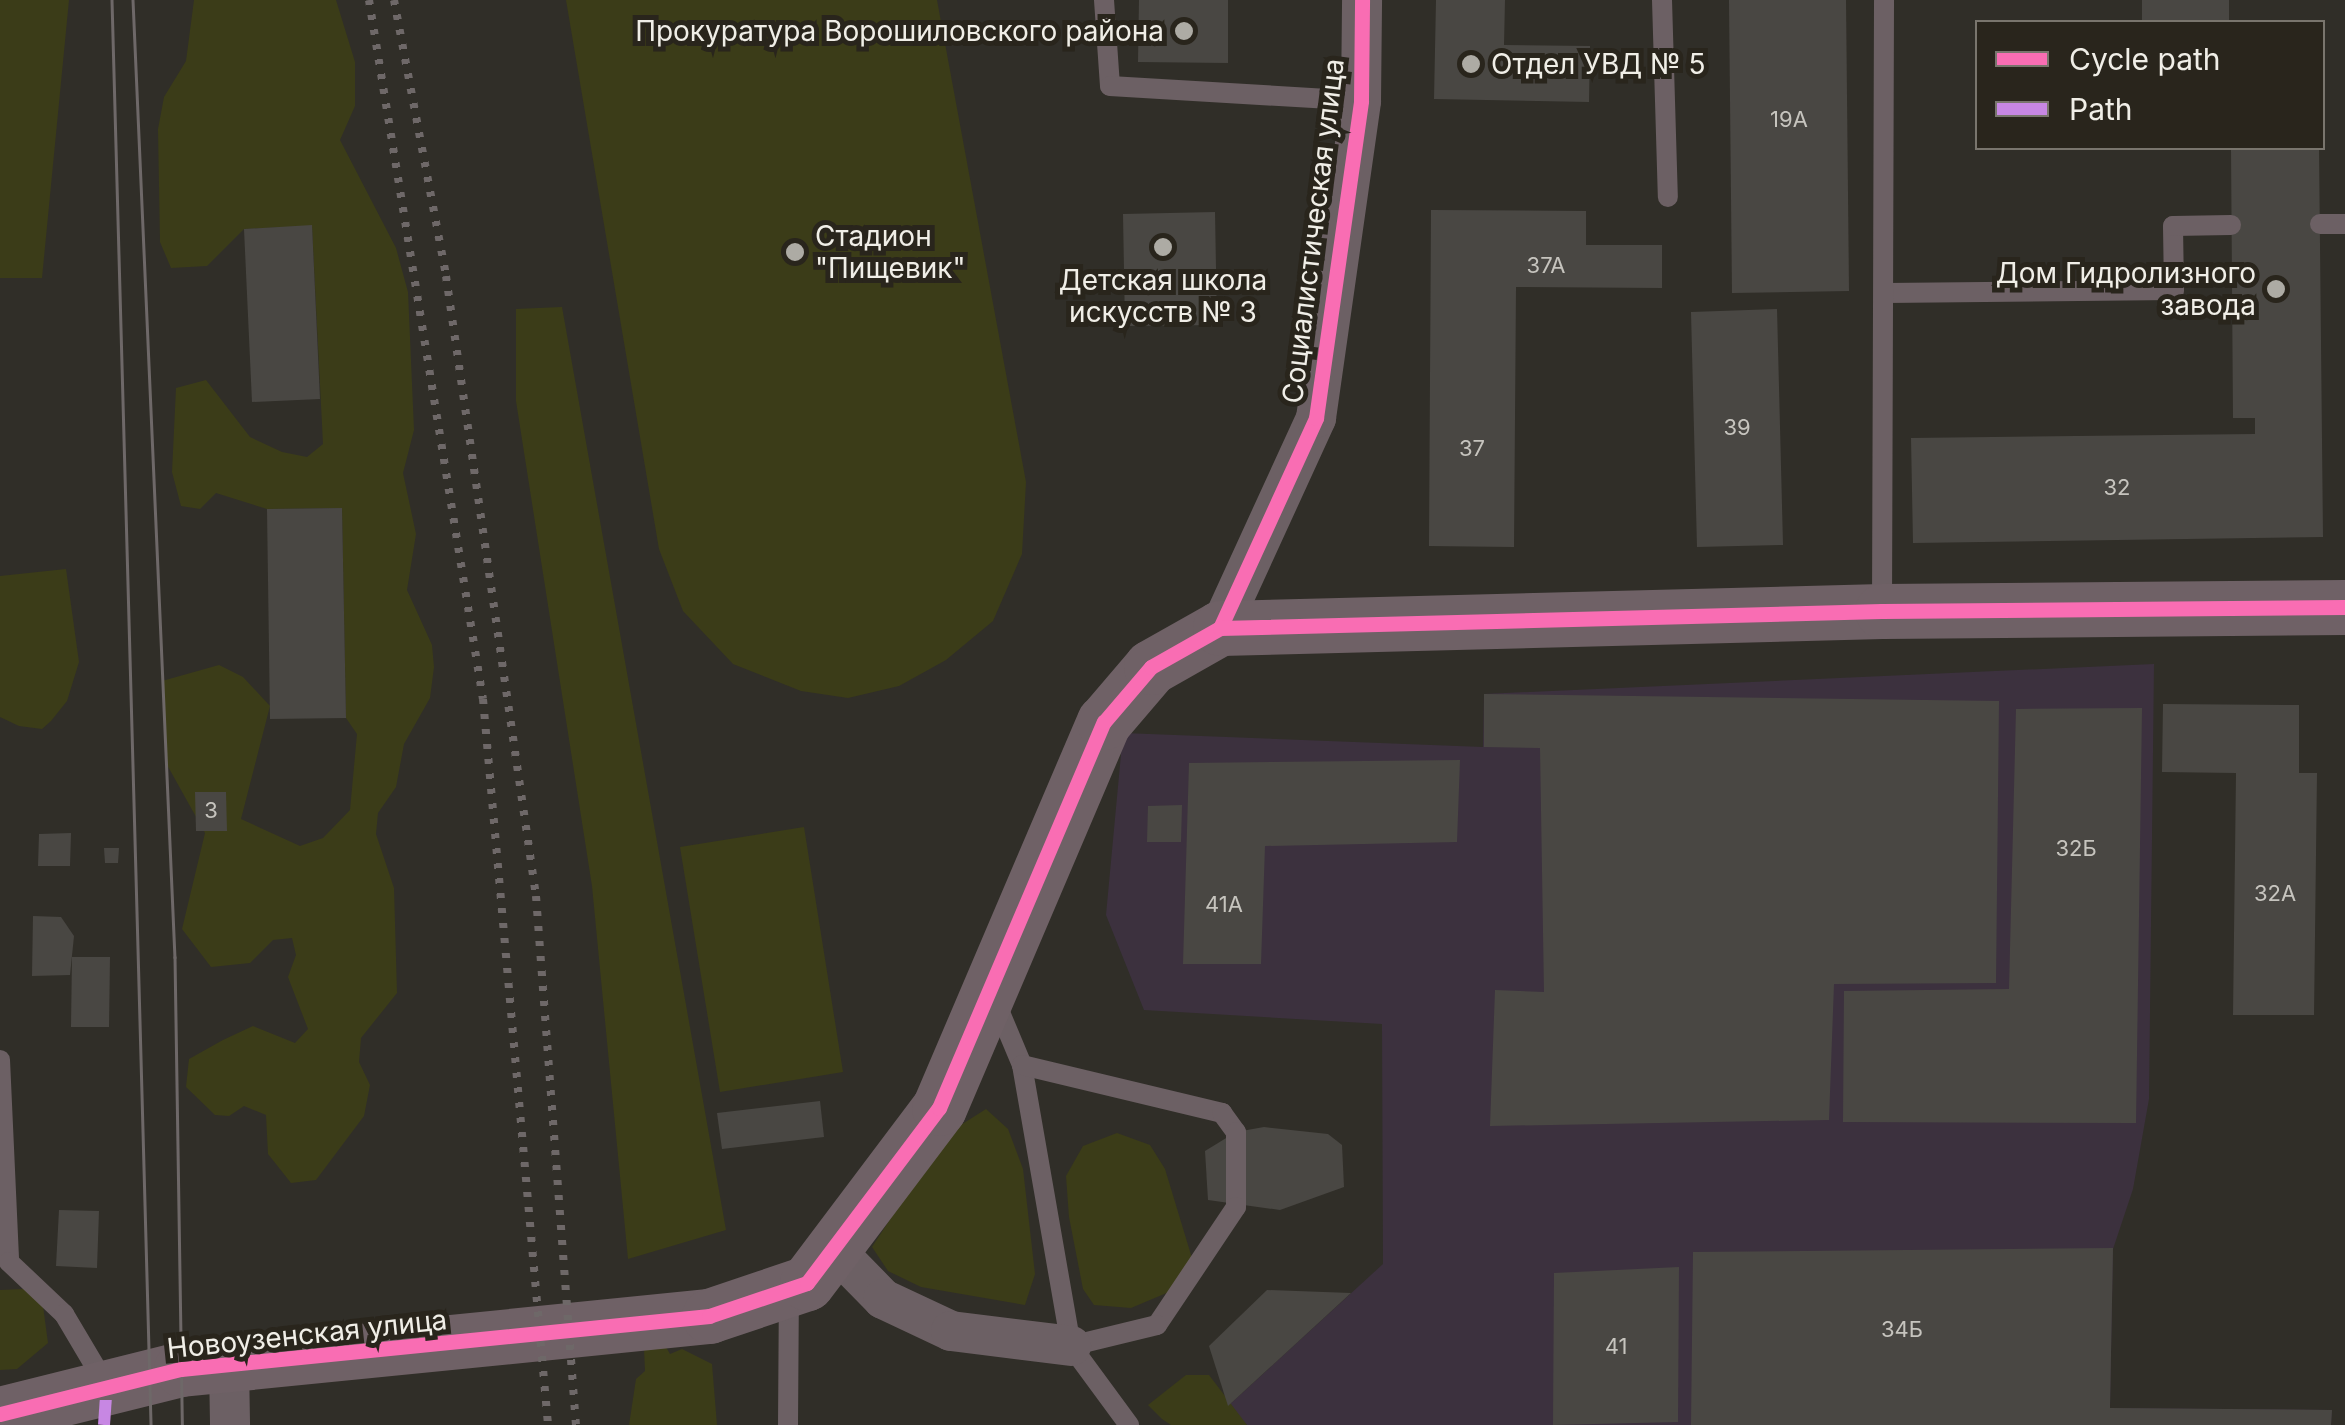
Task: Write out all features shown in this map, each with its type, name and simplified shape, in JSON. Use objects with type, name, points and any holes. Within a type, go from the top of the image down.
[{"type":"street","name":"Социалистическая улица","points":[[1220,628],[1316,418],[1361,100],[1362,0]]},
{"type":"street","points":[[789,1293],[836,1252],[939,1108],[992,992],[1104,722],[1151,667],[1220,628],[1882,610],[2345,607]]},
{"type":"street","points":[[836,1252],[883,1298],[952,1331],[1071,1346]]},
{"type":"street","name":"Новоузенская улица","points":[[0,1414],[107,1386],[230,1365],[709,1316],[789,1293]]},
{"type":"street","points":[[230,1365],[230,1425]]},
{"type":"lane","points":[[1104,0],[1110,86],[1361,100]]},
{"type":"lane","points":[[1662,0],[1668,197]]},
{"type":"lane","points":[[1882,610],[1884,0]]},
{"type":"lane","points":[[2320,224],[2345,224]]},
{"type":"lane","points":[[1886,293],[2174,290],[2173,226],[2231,225]]},
{"type":"lane","points":[[992,992],[1022,1065],[1071,1346],[1130,1425]]},
{"type":"lane","points":[[0,1060],[9,1262],[64,1314],[107,1386]]},
{"type":"lane","points":[[1022,1065],[1222,1112],[1236,1132],[1236,1207],[1157,1325],[1071,1346]]},
{"type":"lane","points":[[788,1425],[789,1293]]},
{"type":"shaded area","points":[[0,0],[69,0],[42,278],[0,278]]},
{"type":"shaded area","points":[[194,0],[336,0],[355,62],[355,106],[340,140],[396,248],[408,292],[414,430],[403,473],[416,534],[407,590],[432,645],[434,667],[430,698],[404,744],[396,787],[378,813],[376,834],[394,888],[397,993],[361,1038],[359,1062],[370,1085],[364,1116],[316,1180],[291,1183],[268,1154],[266,1115],[244,1106],[229,1116],[215,1115],[186,1087],[189,1059],[223,1040],[253,1026],[295,1043],[308,1029],[288,977],[296,955],[292,938],[273,940],[250,963],[211,967],[182,929],[205,833],[166,763],[162,681],[219,665],[243,677],[270,706],[241,819],[300,846],[323,838],[350,810],[357,734],[346,718],[342,508],[267,509],[216,493],[200,509],[181,506],[172,472],[176,388],[206,380],[250,437],[282,452],[307,457],[323,444],[312,226],[244,229],[207,266],[171,268],[160,242],[158,129],[164,97],[186,61]]},
{"type":"shaded area","name":"Стадион \"Пищевик\"","points":[[566,0],[937,0],[1026,482],[1022,554],[993,621],[946,660],[899,686],[848,698],[801,691],[733,664],[683,611],[659,549]]},
{"type":"shaded area","points":[[562,307],[726,1230],[628,1259],[592,886],[516,401],[516,309]]},
{"type":"shaded area","points":[[66,569],[79,662],[67,701],[51,721],[42,729],[19,726],[0,717],[0,576]]},
{"type":"shaded area","points":[[2154,664],[2149,1099],[2133,1189],[2113,1249],[2110,1408],[2332,1410],[2331,1425],[1247,1425],[1228,1406],[1383,1264],[1382,1024],[1144,1010],[1106,915],[1123,733],[1483,747],[1484,694]]},
{"type":"shaded area","points":[[804,827],[843,1072],[720,1092],[680,847]]},
{"type":"shaded area","points":[[986,1109],[1008,1129],[1023,1169],[1035,1274],[1025,1305],[921,1287],[888,1271],[872,1247],[945,1135]]},
{"type":"shaded area","points":[[1117,1133],[1150,1145],[1165,1169],[1195,1268],[1176,1289],[1131,1308],[1094,1305],[1083,1289],[1069,1217],[1066,1176],[1083,1146]]},
{"type":"shaded area","points":[[24,1289],[43,1306],[48,1343],[17,1369],[0,1370],[0,1290]]},
{"type":"shaded area","points":[[666,1347],[670,1354],[682,1349],[712,1364],[717,1425],[629,1425],[636,1379],[645,1371],[644,1349]]},
{"type":"shaded area","points":[[1186,1375],[1209,1375],[1247,1425],[1171,1425],[1162,1419],[1148,1405]]},
{"type":"building","name":"Прокуратура Ворошиловского района","points":[[1139,0],[1228,0],[1228,63],[1138,62]]},
{"type":"building","points":[[1436,0],[1505,0],[1504,45],[1590,46],[1589,102],[1434,99]]},
{"type":"building","points":[[1729,0],[1846,0],[1849,291],[1732,293]]},
{"type":"building","points":[[2142,0],[2229,0],[2229,20],[2142,20]]},
{"type":"building","points":[[2231,150],[2319,150],[2323,537],[1913,543],[1911,438],[2255,434],[2255,418],[2233,418]]},
{"type":"building","points":[[1431,210],[1586,211],[1586,245],[1662,245],[1662,288],[1516,287],[1514,547],[1429,546]]},
{"type":"building","points":[[1215,212],[1217,325],[1125,326],[1123,214]]},
{"type":"building","points":[[312,225],[320,399],[252,402],[244,229]]},
{"type":"building","points":[[1777,309],[1783,545],[1697,547],[1691,312]]},
{"type":"building","points":[[342,508],[346,718],[270,719],[267,509]]},
{"type":"building","points":[[1484,694],[1999,701],[1996,983],[1834,984],[1829,1120],[1490,1126],[1495,990],[1544,992],[1540,748],[1484,747]]},
{"type":"building","points":[[2163,704],[2299,705],[2299,773],[2317,773],[2314,1015],[2233,1015],[2236,773],[2162,772]]},
{"type":"building","points":[[2142,708],[2136,1123],[1843,1122],[1844,991],[2009,989],[2016,709]]},
{"type":"building","points":[[1460,760],[1457,842],[1265,846],[1261,964],[1183,964],[1189,763]]},
{"type":"building","points":[[195,792],[226,792],[227,831],[196,831]]},
{"type":"building","points":[[1182,805],[1181,842],[1147,842],[1148,806]]},
{"type":"building","points":[[71,833],[70,866],[38,866],[39,834]]},
{"type":"building","points":[[104,848],[119,848],[118,863],[105,863]]},
{"type":"building","points":[[33,916],[61,917],[74,936],[70,975],[32,976]]},
{"type":"building","points":[[72,957],[110,957],[109,1027],[71,1027]]},
{"type":"building","points":[[820,1101],[824,1137],[722,1149],[717,1113]]},
{"type":"building","points":[[1264,1127],[1328,1134],[1342,1145],[1344,1187],[1280,1210],[1208,1200],[1205,1151],[1236,1132]]},
{"type":"building","points":[[59,1210],[99,1211],[97,1268],[56,1266]]},
{"type":"building","points":[[2113,1248],[2110,1408],[2332,1410],[2331,1425],[1691,1425],[1693,1252]]},
{"type":"building","points":[[1679,1267],[1678,1422],[1553,1425],[1554,1273]]},
{"type":"building","points":[[1267,1290],[1351,1293],[1228,1406],[1209,1346]]},
{"type":"tram line","points":[[112,0],[151,1425]]},
{"type":"tram line","points":[[133,0],[175,957],[182,1425]]},
{"type":"railway","points":[[369,0],[483,699],[548,1425]]},
{"type":"railway","points":[[394,0],[446,276],[536,896],[576,1425]]},
{"type":"marked path","points":[[104,1425],[107,1386]]},
{"type":"cycle path","points":[[1220,628],[1316,418],[1361,101],[1362,0]]},
{"type":"cycle path","points":[[0,1414],[181,1369],[709,1316],[807,1283],[939,1108],[1104,722],[1151,667],[1220,628],[1882,611],[2345,607]]},
{"type":"place","name":"Прокуратура Ворошиловского района","points":[[1184,31]]},
{"type":"place","name":"Отдел УВД № 5","points":[[1471,64]]},
{"type":"place","name":"Детская школа искусств № 3","points":[[1163,247]]},
{"type":"place","name":"Стадион \"Пищевик\"","points":[[795,252]]},
{"type":"place","name":"Дом Гидролизного завода","points":[[2276,289]]}]
